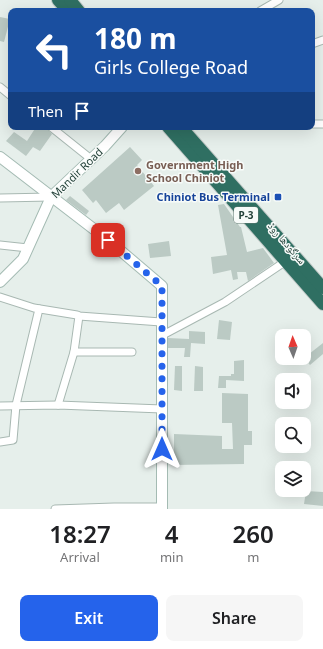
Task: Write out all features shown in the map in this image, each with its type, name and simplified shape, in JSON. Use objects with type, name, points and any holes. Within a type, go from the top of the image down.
[{"type":"highway","points":[[58,0],[73,8]]},
{"type":"highway","name":"سرگودھا روڈ","points":[[171,130],[218,177],[262,227],[323,288]]},
{"type":"highway","name":"سرگودھا روڈ","points":[[183,130],[218,177]]},
{"type":"highway","name":"سرگودھا روڈ","points":[[262,227],[286,261],[323,304]]},
{"type":"street","points":[[265,8],[279,0]]},
{"type":"street","points":[[0,87],[8,94]]},
{"type":"street","points":[[55,130],[91,159]]},
{"type":"street","name":"Mandir Road","points":[[0,282],[23,259],[50,197],[91,159],[119,130]]},
{"type":"street","points":[[0,157],[50,197],[108,240],[162,286],[162,508],[60,509]]},
{"type":"street","points":[[0,198],[50,197]]},
{"type":"street","points":[[0,245],[28,248]]},
{"type":"street","points":[[161,336],[225,302],[286,261]]},
{"type":"street","points":[[0,297],[39,309],[79,316],[161,322]]},
{"type":"street","points":[[0,442],[12,440],[16,405],[39,309]]},
{"type":"street","points":[[58,406],[74,352],[79,316]]},
{"type":"street","points":[[74,352],[132,352]]},
{"type":"street","points":[[0,406],[16,405],[162,409]]},
{"type":"building","points":[[0,17],[8,19],[8,27],[4,42],[0,41]]},
{"type":"building","points":[[34,130],[48,130],[52,134],[40,151],[33,147],[26,156],[6,141],[14,132],[27,141]]},
{"type":"building","points":[[130,147],[142,160],[137,165],[154,186],[124,210],[119,203],[106,213],[96,200],[93,203],[82,190]]},
{"type":"building","points":[[70,196],[89,211],[86,215],[66,200]]},
{"type":"building","points":[[224,204],[241,227],[247,252],[263,248],[274,263],[248,281],[246,272],[237,272],[238,279],[233,280],[231,270],[213,274],[211,257],[227,255],[218,205]]},
{"type":"building","points":[[169,241],[171,256],[150,258],[148,244]]},
{"type":"building","points":[[219,320],[232,322],[230,340],[217,339]]},
{"type":"building","points":[[189,331],[205,332],[205,344],[191,343],[190,357],[184,357],[185,348],[168,348],[168,338],[189,339]]},
{"type":"building","points":[[323,343],[323,354],[311,364],[311,352]]},
{"type":"building","points":[[244,360],[244,381],[226,380],[226,388],[218,388],[219,376],[231,376],[231,374],[234,374],[234,361]]},
{"type":"building","points":[[175,366],[182,366],[182,391],[174,390]]},
{"type":"building","points":[[195,366],[203,367],[203,391],[194,391]]},
{"type":"building","points":[[222,393],[248,394],[248,431],[252,431],[252,445],[244,445],[244,464],[174,465],[174,434],[222,436],[222,449],[233,449],[232,423],[222,423]]},
{"type":"building","points":[[311,491],[323,492],[323,506],[304,504],[305,497],[311,497]]},
{"type":"place","name":"Government High School Chiniot","points":[[138,171]]},
{"type":"place","name":"Chiniot Bus Terminal","points":[[278,197]]},
{"type":"route","points":[[108,240],[162,286],[162,449]]}]
